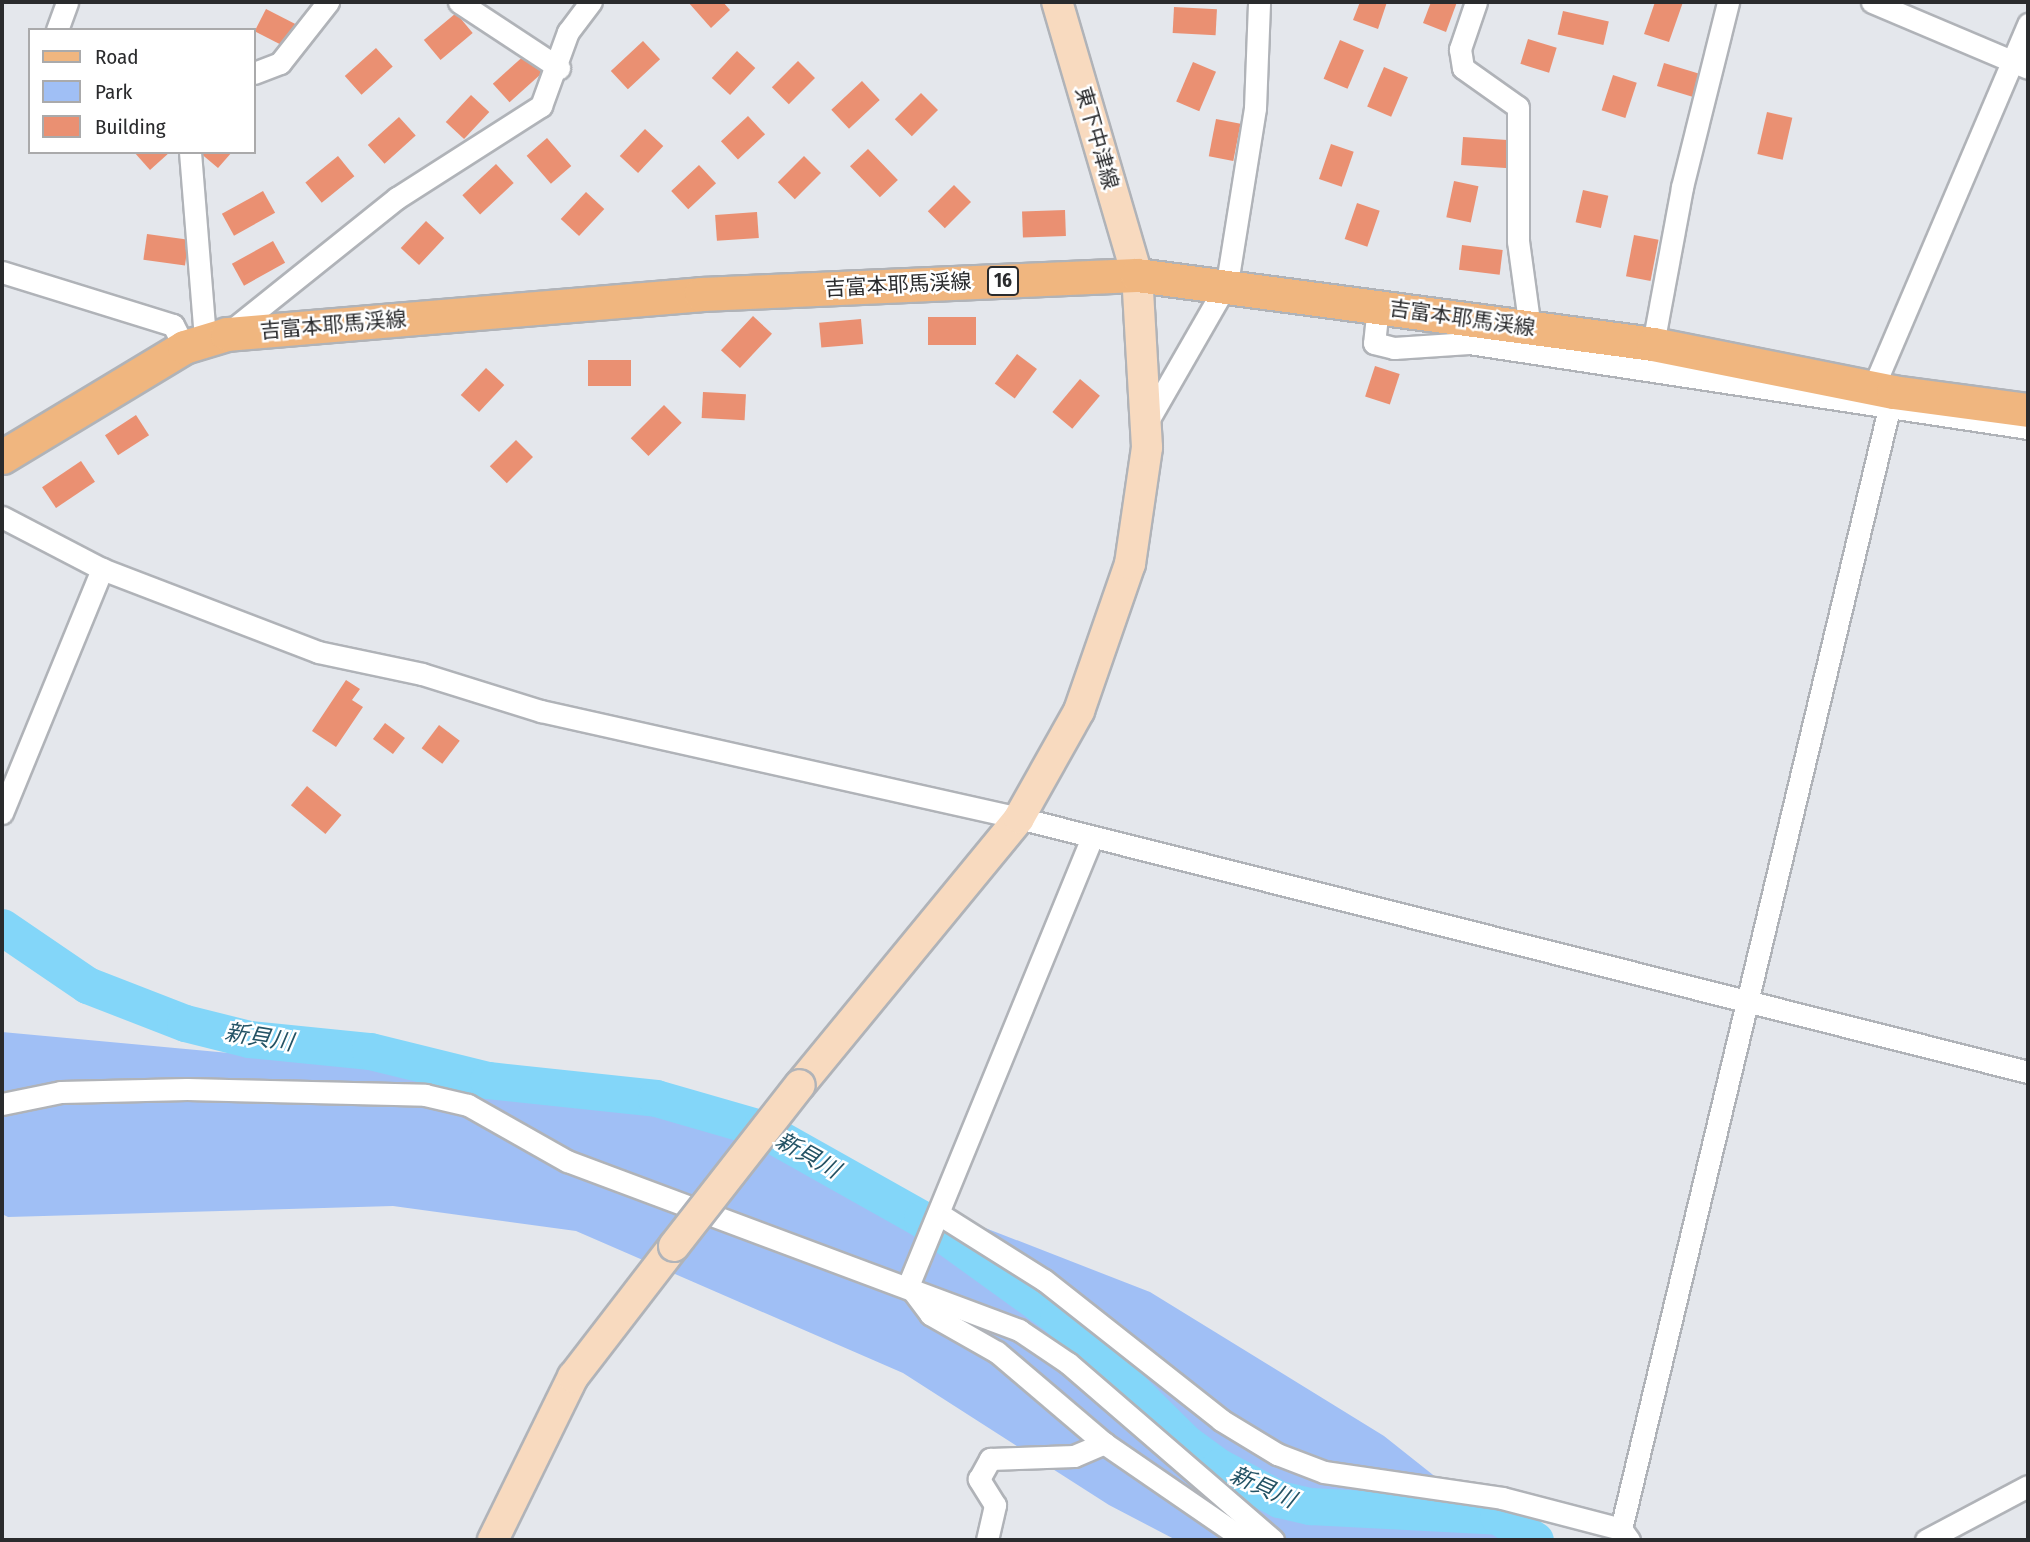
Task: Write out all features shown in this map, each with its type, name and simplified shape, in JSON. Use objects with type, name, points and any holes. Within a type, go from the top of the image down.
[{"type":"main road","name":"吉富本耶馬渓線","points":[[2,457],[205,340],[701,294],[1137,275],[1227,283],[1378,306],[1471,331],[1530,328],[1653,344],[1885,396],[2028,410]]},
{"type":"street","points":[[58,28],[67,2]]},
{"type":"street","points":[[256,72],[280,63],[328,2]]},
{"type":"street","points":[[460,2],[559,68]]},
{"type":"street","points":[[205,340],[397,198],[541,106],[559,68],[568,32],[591,2]]},
{"type":"street","name":"東下中津線","points":[[493,1540],[573,1377],[800,1085],[1019,818],[1079,711],[1130,564],[1143,504],[1146,424],[1137,275],[1057,2]]},
{"type":"street","points":[[1146,424],[1227,283],[1255,108],[1259,2]]},
{"type":"street","points":[[1476,2],[1460,49],[1463,68],[1518,107],[1518,241],[1530,328]]},
{"type":"street","points":[[1653,344],[1682,187],[1728,2]]},
{"type":"street","points":[[1872,2],[2021,65]]},
{"type":"street","points":[[939,1214],[1044,1280],[1221,1420],[1277,1454],[1324,1472],[1502,1498],[1625,1535],[1750,999],[1885,396],[2021,65],[2028,24]]},
{"type":"street","points":[[190,154],[205,340]]},
{"type":"street","points":[[2,272],[173,325],[205,340]]},
{"type":"street","points":[[1471,331],[1885,396],[2028,428]]},
{"type":"street","points":[[2,517],[102,569],[318,652],[422,674],[541,711],[1019,818],[1750,999],[2028,1072]]},
{"type":"street","points":[[2,813],[102,569]]},
{"type":"street","points":[[908,1286],[1092,838]]},
{"type":"street","points":[[2,1104],[61,1092],[174,1090],[425,1095],[468,1105],[567,1161],[908,1286],[1018,1331],[1068,1363],[1273,1540]]},
{"type":"street","points":[[908,1286],[930,1314],[997,1352],[1104,1443],[1245,1540]]},
{"type":"street","points":[[988,1540],[995,1505],[979,1479],[990,1459],[1074,1456],[1104,1443]]},
{"type":"street","points":[[1926,1540],[2028,1486]]},
{"type":"green space","points":[[2,1032],[521,1080],[785,1150],[1150,1292],[1384,1436],[1515,1540],[1176,1540],[1109,1505],[903,1373],[576,1231],[393,1206],[8,1217],[2,1214]]},
{"type":"building","points":[[688,2],[723,2],[730,10],[711,28]]},
{"type":"building","points":[[1360,2],[1387,2],[1378,29],[1353,20]]},
{"type":"building","points":[[1431,2],[1457,2],[1446,32],[1423,23]]},
{"type":"building","points":[[1655,2],[1683,2],[1669,42],[1644,34]]},
{"type":"building","points":[[1174,7],[1217,9],[1216,35],[1173,33]]},
{"type":"building","points":[[266,9],[296,24],[285,47],[256,32]]},
{"type":"building","points":[[1563,11],[1609,22],[1603,45],[1558,34]]},
{"type":"building","points":[[456,13],[473,33],[441,60],[424,40]]},
{"type":"building","points":[[1528,39],[1557,48],[1549,73],[1520,64]]},
{"type":"building","points":[[1340,40],[1364,50],[1348,89],[1324,79]]},
{"type":"building","points":[[643,41],[660,59],[628,89],[611,71]]},
{"type":"building","points":[[376,48],[393,67],[362,95],[345,76]]},
{"type":"building","points":[[737,51],[755,68],[730,95],[712,78]]},
{"type":"building","points":[[527,53],[544,72],[510,102],[493,84]]},
{"type":"building","points":[[798,61],[815,78],[789,104],[772,87]]},
{"type":"building","points":[[1193,62],[1216,72],[1199,111],[1176,102]]},
{"type":"building","points":[[1664,63],[1699,74],[1692,97],[1657,86]]},
{"type":"building","points":[[1384,67],[1408,77],[1391,117],[1367,107]]},
{"type":"building","points":[[1613,75],[1637,83],[1625,118],[1602,110]]},
{"type":"building","points":[[862,81],[880,100],[849,129],[831,110]]},
{"type":"building","points":[[921,93],[938,110],[912,136],[895,119]]},
{"type":"building","points":[[471,95],[489,112],[464,139],[446,122]]},
{"type":"building","points":[[1767,112],[1792,118],[1783,160],[1757,154]]},
{"type":"building","points":[[748,116],[765,134],[738,160],[721,141]]},
{"type":"building","points":[[399,117],[416,136],[385,164],[368,145]]},
{"type":"building","points":[[1216,119],[1241,124],[1233,161],[1209,156]]},
{"type":"building","points":[[645,129],[663,146],[638,173],[620,156]]},
{"type":"building","points":[[1463,137],[1511,140],[1509,168],[1461,165]]},
{"type":"building","points":[[547,138],[571,166],[551,184],[527,156]]},
{"type":"building","points":[[1331,144],[1354,152],[1342,187],[1319,179]]},
{"type":"building","points":[[868,149],[898,180],[880,197],[850,166]]},
{"type":"building","points":[[136,154],[168,154],[150,170]]},
{"type":"building","points":[[201,154],[230,154],[218,168]]},
{"type":"building","points":[[338,156],[354,176],[322,203],[305,182]]},
{"type":"building","points":[[804,156],[821,173],[795,199],[778,182]]},
{"type":"building","points":[[496,164],[514,183],[480,214],[462,195]]},
{"type":"building","points":[[699,165],[716,183],[688,209],[671,191]]},
{"type":"building","points":[[1454,181],[1478,186],[1471,222],[1446,217]]},
{"type":"building","points":[[954,185],[971,202],[945,228],[928,211]]},
{"type":"building","points":[[1583,190],[1608,196],[1601,228],[1576,222]]},
{"type":"building","points":[[263,191],[275,213],[234,236],[222,214]]},
{"type":"building","points":[[586,192],[604,209],[579,236],[561,219]]},
{"type":"building","points":[[1357,203],[1380,211],[1367,247],[1345,239]]},
{"type":"building","points":[[1065,210],[1066,236],[1023,237],[1022,212]]},
{"type":"building","points":[[757,212],[759,238],[717,241],[715,215]]},
{"type":"building","points":[[426,221],[444,238],[419,265],[401,248]]},
{"type":"building","points":[[147,234],[189,240],[185,266],[143,260]]},
{"type":"building","points":[[1634,235],[1659,240],[1651,281],[1626,276]]},
{"type":"building","points":[[273,241],[285,263],[244,286],[232,264]]},
{"type":"building","points":[[1462,245],[1503,250],[1500,275],[1459,270]]},
{"type":"building","points":[[753,316],[772,334],[740,368],[721,350]]},
{"type":"building","points":[[928,317],[976,317],[976,345],[928,345]]},
{"type":"building","points":[[861,319],[863,344],[821,348],[819,323]]},
{"type":"building","points":[[1017,354],[1037,369],[1015,399],[995,384]]},
{"type":"building","points":[[588,360],[631,360],[631,386],[588,386]]},
{"type":"building","points":[[1375,366],[1400,374],[1390,404],[1365,396]]},
{"type":"building","points":[[486,368],[504,385],[479,412],[461,395]]},
{"type":"building","points":[[1080,379],[1100,396],[1072,429],[1052,412]]},
{"type":"building","points":[[703,392],[746,394],[745,420],[702,418]]},
{"type":"building","points":[[664,405],[682,423],[648,456],[631,438]]},
{"type":"building","points":[[136,415],[149,435],[118,455],[105,435]]},
{"type":"building","points":[[516,440],[533,457],[507,483],[490,466]]},
{"type":"building","points":[[81,461],[95,482],[56,508],[42,487]]},
{"type":"building","points":[[346,680],[360,689],[352,700],[363,707],[336,747],[312,731]]},
{"type":"building","points":[[385,723],[405,738],[393,754],[373,739]]},
{"type":"building","points":[[439,725],[460,741],[442,764],[422,748]]},
{"type":"building","points":[[307,786],[341,815],[325,834],[291,805]]},
{"type":"waterway","name":"新貝川","points":[[2,927],[87,985],[185,1023],[249,1039],[370,1051],[488,1080],[656,1098],[760,1128],[922,1219],[1058,1317],[1187,1444],[1219,1467],[1279,1499],[1310,1506],[1498,1516],[1535,1540]]}]
